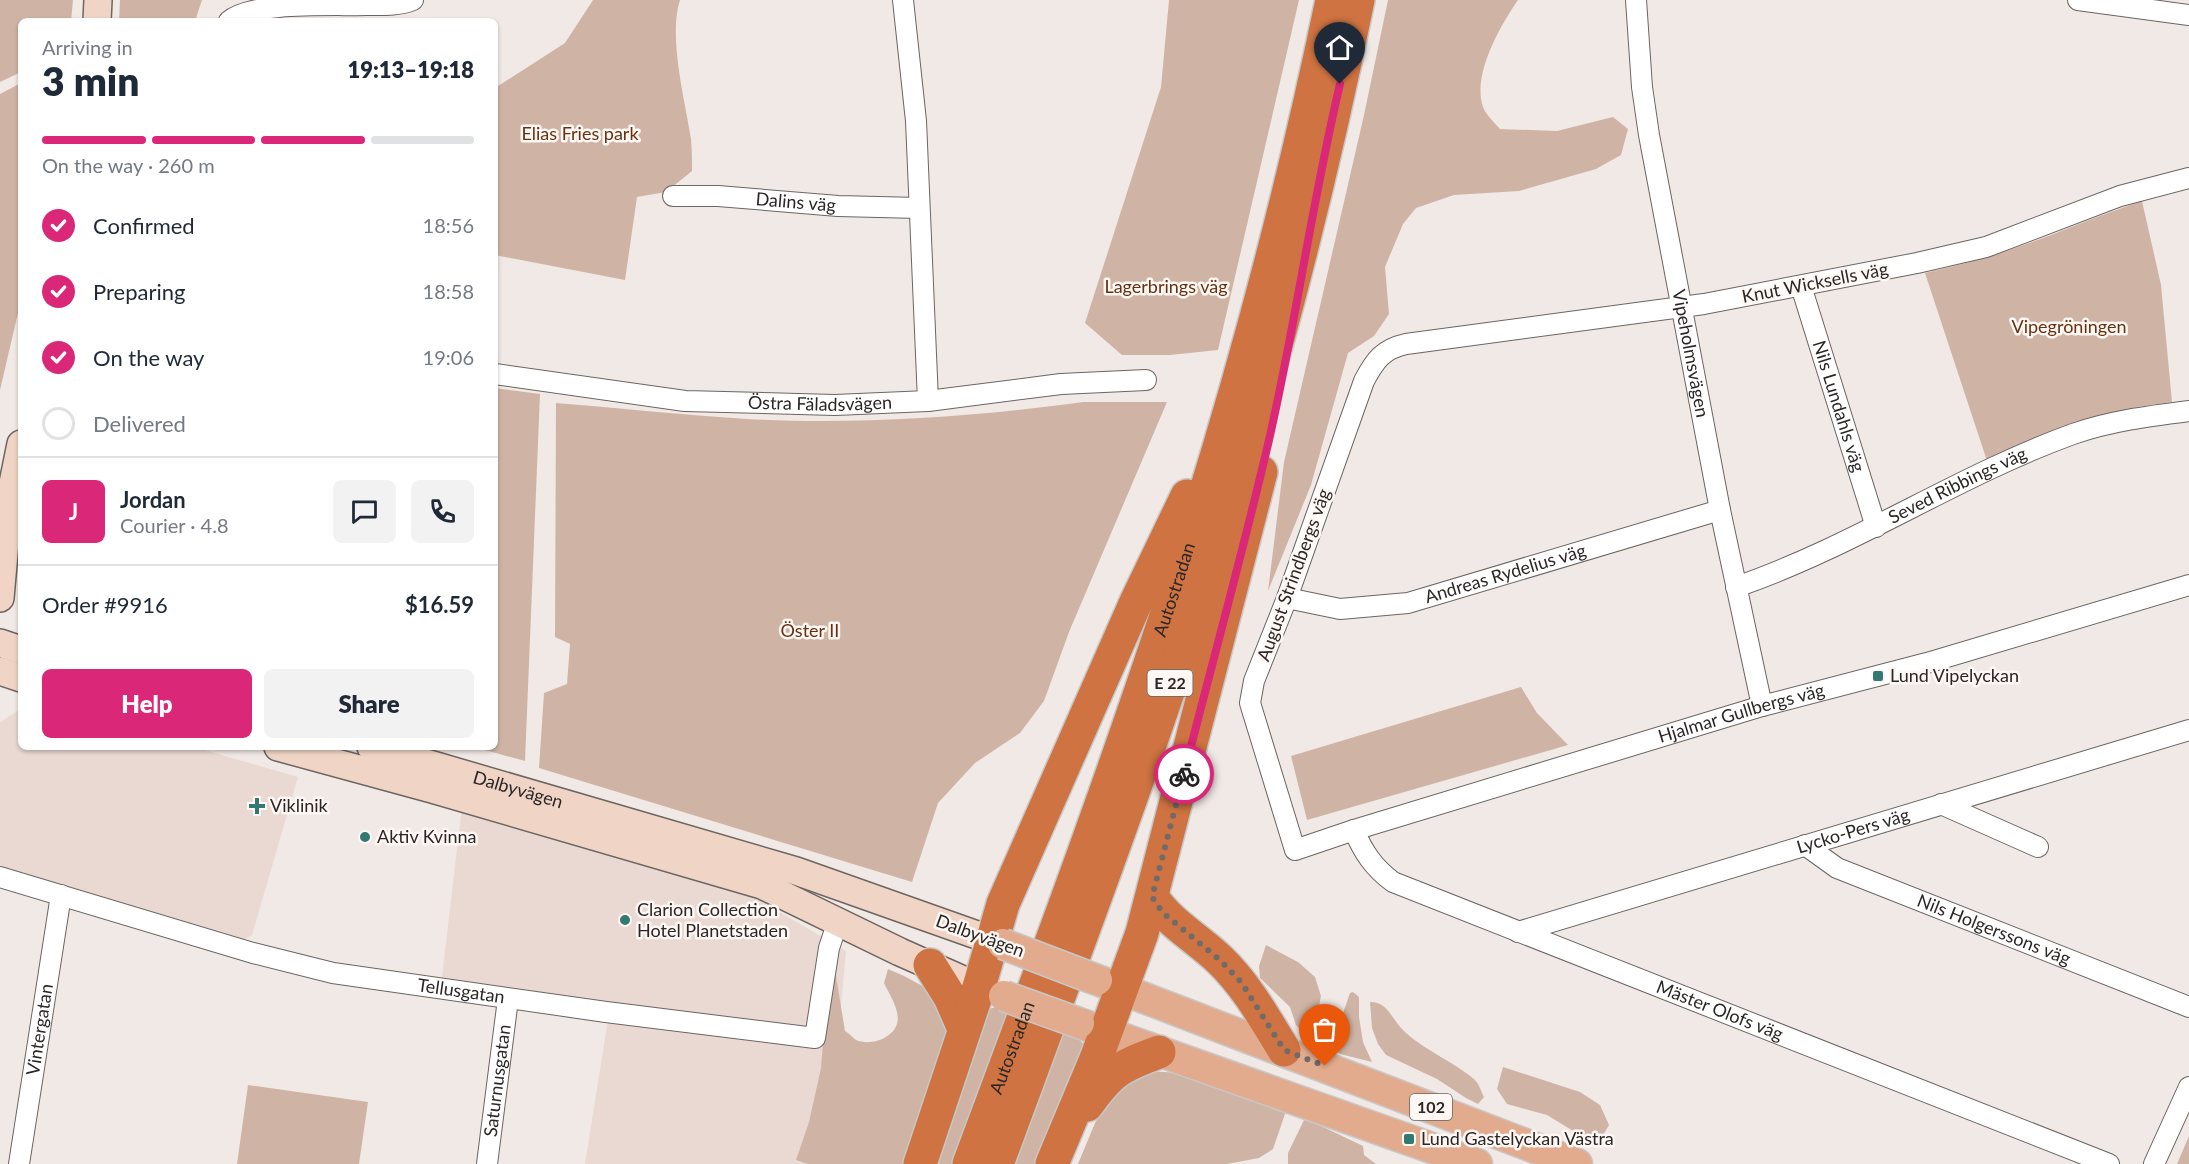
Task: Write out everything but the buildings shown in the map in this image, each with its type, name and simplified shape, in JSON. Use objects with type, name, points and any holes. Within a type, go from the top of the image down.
[{"type":"highway","name":"Autostradan","points":[[969,1164],[1087,841],[1166,615],[1230,411],[1288,190],[1332,0]]},
{"type":"highway","name":"Autostradan","points":[[997,1164],[1113,846],[1191,623],[1240,469],[1316,194],[1358,0]]},
{"type":"highway","points":[[1057,1152],[1092,1028],[1109,984],[1152,897],[1269,440],[1316,194]]},
{"type":"highway","points":[[920,1164],[964,1029],[992,991],[1003,903],[1136,602],[1230,411]]},
{"type":"highway","points":[[1152,897],[1163,913],[1220,960],[1241,982],[1284,1050]]},
{"type":"highway","points":[[930,965],[950,997],[964,1029]]},
{"type":"highway","points":[[1057,1152],[1099,1088],[1116,1070],[1159,1052]]},
{"type":"main road","points":[[96,18],[98,0]]},
{"type":"main road","points":[[0,598],[4,519],[18,457]]},
{"type":"main road","points":[[0,643],[18,649]]},
{"type":"main road","points":[[0,671],[18,677]]},
{"type":"main road","name":"Dalbyvägen","points":[[289,750],[762,885],[930,965],[992,991],[1477,1164]]},
{"type":"main road","name":"Dalbyvägen","points":[[381,750],[796,871],[1109,984],[1577,1164]]},
{"type":"street","points":[[232,18],[252,11],[286,6],[378,5],[406,3],[413,0]]},
{"type":"street","points":[[903,0],[916,122],[928,400]]},
{"type":"street","name":"Vipeholmsvägen","points":[[1636,0],[1639,56],[1649,135],[1720,510],[1762,706]]},
{"type":"street","points":[[2078,0],[2189,15]]},
{"type":"street","name":"Knut Wicksells väg","points":[[1431,341],[1682,307],[1926,261],[1986,247],[2120,196],[2189,178]]},
{"type":"street","name":"Dalins väg","points":[[673,196],[718,196],[838,206],[919,208]]},
{"type":"street","name":"Nils Lundahls väg","points":[[1801,286],[1876,527]]},
{"type":"street","name":"August Strindbergs väg","points":[[1295,850],[1250,703],[1254,681],[1287,598],[1369,371],[1374,362],[1387,350],[1406,344],[1431,341]]},
{"type":"street","name":"Östra Fäladsvägen","points":[[498,374],[685,400],[834,405],[928,400],[1061,384],[1146,380]]},
{"type":"street","name":"Seved Ribbings väg","points":[[1736,587],[1776,573],[1876,527],[1987,471],[2074,434],[2127,420],[2189,411]]},
{"type":"street","name":"Andreas Rydelius väg","points":[[1287,598],[1340,609],[1408,603],[1720,510]]},
{"type":"street","name":"Hjalmar Gullbergs väg","points":[[1295,850],[1762,706],[1927,663],[2189,585]]},
{"type":"street","name":"Lycko-Pers väg","points":[[1518,932],[2189,730]]},
{"type":"street","points":[[1941,804],[2038,847]]},
{"type":"street","name":"Mäster Olofs väg","points":[[1354,830],[1368,858],[1393,882],[2109,1164]]},
{"type":"street","name":"Nils Holgerssons väg","points":[[1805,845],[1837,868],[2189,1007]]},
{"type":"street","name":"Tellusgatan","points":[[0,877],[253,953],[333,974],[815,1038],[829,948],[838,921]]},
{"type":"street","name":"Vintergatan","points":[[19,1164],[61,895]]},
{"type":"street","name":"Saturnusgatan","points":[[487,1164],[508,999]]},
{"type":"street","points":[[2154,1164],[2189,1087]]},
{"type":"shaded area","points":[[18,711],[18,750],[204,750],[298,777],[252,935],[240,942],[0,871],[0,722]]},
{"type":"shaded area","points":[[462,807],[742,890],[846,951],[832,1107],[811,1164],[585,1164],[610,1007],[441,985]]},
{"type":"green space","points":[[0,0],[73,0],[71,18],[18,18],[18,73],[0,82]]},
{"type":"green space","points":[[120,0],[202,0],[196,18],[119,18]]},
{"type":"green space","name":"Elias Fries park","points":[[593,0],[680,0],[677,15],[677,50],[691,139],[692,171],[666,192],[637,197],[625,280],[498,256],[498,86],[565,43]]},
{"type":"green space","name":"Lagerbrings väg","points":[[1169,0],[1299,0],[1218,350],[1170,355],[1122,355],[1085,323],[1161,87]]},
{"type":"green space","points":[[1388,0],[1518,0],[1503,23],[1484,66],[1481,94],[1483,107],[1491,119],[1500,129],[1557,131],[1613,117],[1628,129],[1621,155],[1596,169],[1519,191],[1454,195],[1416,208],[1403,224],[1385,267],[1389,314],[1374,336],[1348,353],[1311,485],[1268,591],[1284,462],[1364,115]]},
{"type":"green space","points":[[18,85],[18,313],[0,390],[0,94]]},
{"type":"green space","name":"Vipegröningen","points":[[2142,201],[2161,285],[2172,402],[2137,407],[2075,422],[1987,461],[1925,273],[1996,254]]},
{"type":"green space","points":[[498,388],[540,394],[525,761],[485,750],[498,750]]},
{"type":"green space","name":"Öster II","points":[[1083,402],[1167,402],[1069,632],[1044,701],[1020,733],[975,763],[938,803],[912,882],[539,768],[544,693],[567,684],[570,644],[555,637],[556,403],[699,416],[830,421],[958,416]]},
{"type":"green space","points":[[1521,687],[1537,713],[1568,745],[1307,820],[1291,756]]},
{"type":"green space","points":[[1266,945],[1298,962],[1315,977],[1321,996],[1316,1020],[1304,1033],[1296,1025],[1290,1007],[1260,978],[1259,966]]},
{"type":"green space","points":[[888,969],[932,991],[952,1028],[906,1164],[808,1164],[796,1160],[809,1122],[821,1068],[824,1031],[835,970],[845,1031],[856,1040],[874,1042],[890,1034],[898,1019],[896,1008],[884,983]]},
{"type":"green space","points":[[1353,992],[1359,997],[1363,1042],[1372,1062],[1340,1054],[1331,1048],[1350,993]]},
{"type":"green space","points":[[1370,1002],[1385,1007],[1409,1036],[1475,1080],[1484,1097],[1478,1104],[1437,1079],[1386,1055],[1378,1044],[1372,1028]]},
{"type":"green space","points":[[1009,1007],[954,1164],[930,1164],[982,1010]]},
{"type":"green space","points":[[1063,1028],[1073,1031],[1087,1049],[1041,1164],[1015,1164]]},
{"type":"green space","points":[[1503,1067],[1580,1092],[1600,1105],[1609,1125],[1600,1140],[1583,1137],[1547,1115],[1507,1104],[1497,1089]]},
{"type":"green space","points":[[1147,1071],[1181,1073],[1286,1111],[1273,1149],[1259,1158],[1227,1164],[1078,1164],[1095,1123],[1116,1087]]},
{"type":"green space","points":[[248,1085],[368,1102],[359,1164],[237,1164]]},
{"type":"green space","points":[[1304,1120],[1363,1146],[1364,1155],[1376,1164],[1288,1164],[1288,1153]]},
{"type":"green space","points":[[2189,1136],[2189,1164],[2177,1164]]},
{"type":"way so far","points":[[1184,774],[1152,897],[1163,913],[1220,960],[1241,982],[1284,1050],[1325,1066]]},
{"type":"place","name":"Lund Vipelyckan","points":[[1878,676]]},
{"type":"place","name":"Viklinik","points":[[257,806]]},
{"type":"place","name":"Aktiv Kvinna","points":[[365,837]]},
{"type":"place","name":"Clarion Collection Hotel Planetstaden","points":[[625,920]]},
{"type":"place","name":"Lund Gastelyckan Västra","points":[[1409,1139]]},
{"type":"route","points":[[1184,774],[1269,440],[1316,194],[1340,84]]}]
